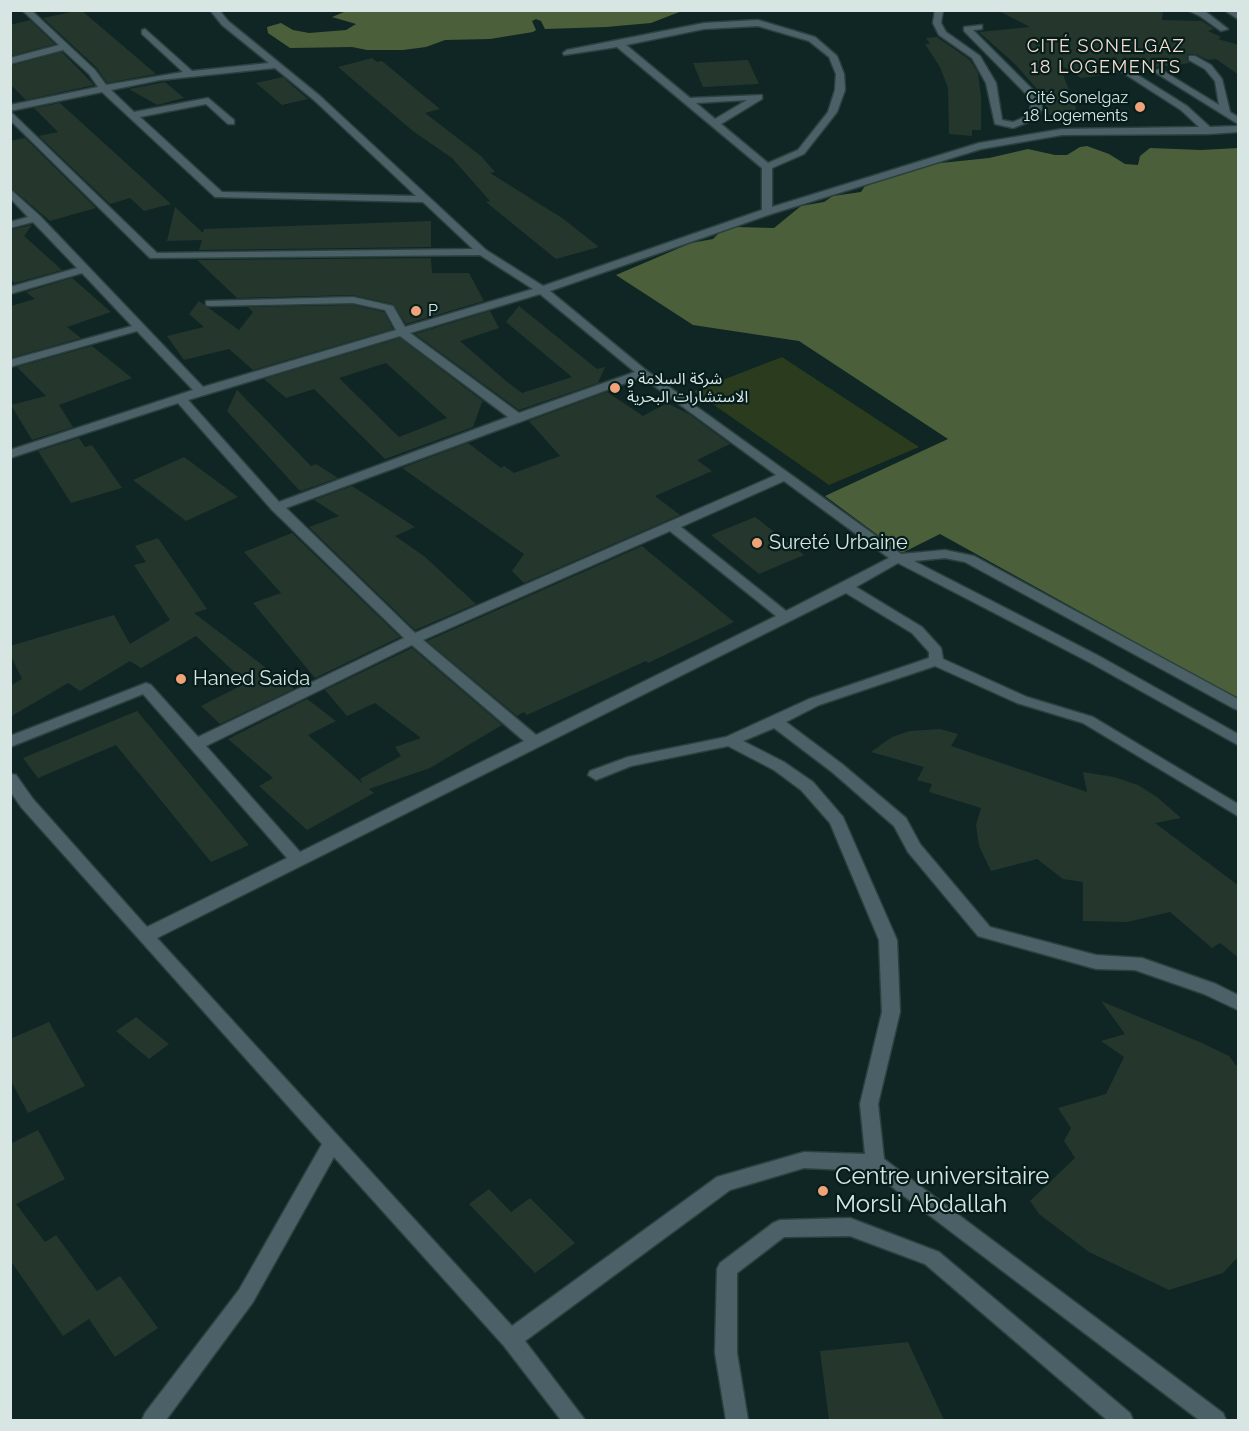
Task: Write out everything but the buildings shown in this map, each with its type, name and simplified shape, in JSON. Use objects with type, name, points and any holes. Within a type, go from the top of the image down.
[{"type":"street","points":[[26,10],[92,72],[102,87],[219,195],[426,199]]},
{"type":"street","points":[[214,10],[225,23],[317,98],[482,252],[542,290],[643,374],[898,558],[1094,659],[1239,740]]},
{"type":"street","points":[[939,10],[937,23],[942,33],[976,56],[991,83],[998,122],[1013,125],[1024,122],[1033,117],[1037,109],[1037,99],[967,29],[979,27]]},
{"type":"street","points":[[1191,10],[1206,12],[1224,29]]},
{"type":"street","points":[[1228,10],[1239,17]]},
{"type":"street","points":[[567,53],[704,26],[758,23],[812,39],[833,56],[840,74],[840,90],[832,112],[801,152],[767,167]]},
{"type":"street","points":[[145,32],[190,74]]},
{"type":"street","points":[[619,44],[767,167],[767,212]]},
{"type":"street","points":[[10,61],[63,47]]},
{"type":"street","points":[[1192,58],[1208,68],[1219,81],[1225,112]]},
{"type":"street","points":[[12,107],[102,87],[190,74],[276,65]]},
{"type":"street","points":[[1117,65],[1184,108],[1209,131]]},
{"type":"street","points":[[1157,71],[1239,121]]},
{"type":"street","points":[[688,102],[759,97],[715,123]]},
{"type":"street","points":[[133,115],[208,102],[231,122]]},
{"type":"street","points":[[12,107],[154,256],[482,252]]},
{"type":"street","points":[[180,398],[542,290],[767,212],[959,152],[1006,140],[1062,132],[1239,129]]},
{"type":"street","points":[[10,192],[201,391]]},
{"type":"street","points":[[10,225],[36,218]]},
{"type":"street","points":[[10,291],[85,269]]},
{"type":"street","points":[[210,303],[353,300],[389,308],[403,333],[517,418]]},
{"type":"street","points":[[10,364],[140,327]]},
{"type":"street","points":[[10,454],[201,391],[403,333]]},
{"type":"street","points":[[277,507],[643,374]]},
{"type":"street","points":[[180,398],[277,507],[413,639],[535,742]]},
{"type":"street","points":[[195,746],[413,639],[785,476]]},
{"type":"street","points":[[672,526],[785,617]]},
{"type":"street","points":[[145,936],[846,587],[898,558],[945,554],[969,559],[1239,705]]},
{"type":"street","points":[[846,587],[917,630],[936,651],[936,661]]},
{"type":"street","points":[[596,774],[628,762],[730,741],[832,695],[936,661],[1022,700],[1088,720],[1239,811]]},
{"type":"street","points":[[10,742],[146,688],[298,860]]},
{"type":"street","points":[[775,722],[837,768],[900,822],[914,848],[984,932],[1096,962],[1136,963],[1210,988],[1239,1003]]},
{"type":"street","points":[[730,741],[779,766],[807,786],[837,821],[888,940],[891,1012],[868,1104],[875,1163]]},
{"type":"street","points":[[10,779],[27,802],[145,936],[510,1339],[574,1420]]},
{"type":"street","points":[[153,1420],[246,1296],[332,1143]]},
{"type":"street","points":[[510,1339],[724,1183],[804,1160],[875,1163],[1215,1420]]},
{"type":"street","points":[[737,1420],[726,1353],[727,1269],[780,1229],[850,1227],[932,1258],[1122,1420]]},
{"type":"green space","points":[[349,10],[682,11],[651,23],[606,27],[545,29],[541,21],[536,19],[532,21],[536,30],[533,32],[490,39],[445,40],[426,47],[403,50],[367,50],[352,47],[290,48],[268,33],[267,27],[281,23],[293,30],[309,33],[346,30],[356,24],[332,17]]},
{"type":"green space","points":[[1087,146],[1109,154],[1125,164],[1138,165],[1140,156],[1150,148],[1201,150],[1238,148],[1238,699],[940,534],[902,553],[825,496],[948,439],[799,341],[693,325],[616,275],[691,243],[713,239],[723,229],[774,228],[801,206],[824,202],[833,196],[861,192],[865,186],[931,164],[989,158],[1028,149],[1055,155],[1067,155],[1080,147]]},
{"type":"green space","points":[[782,357],[919,447],[829,485],[694,391]]},
{"type":"place","name":"Cité Sonelgaz 18 Logements","points":[[1140,107]]},
{"type":"place","name":"P","points":[[416,311]]},
{"type":"place","name":"شركة السلامة و الاستشارات البحرية","points":[[615,388]]},
{"type":"place","name":"Sureté Urbaine","points":[[757,543]]},
{"type":"place","name":"Haned Saida","points":[[181,679]]},
{"type":"place","name":"Centre universitaire Morsli Abdallah","points":[[823,1191]]},
{"type":"district","name":"CITÉ SONELGAZ 18 LOGEMENTS","points":[[1106,57]]}]
